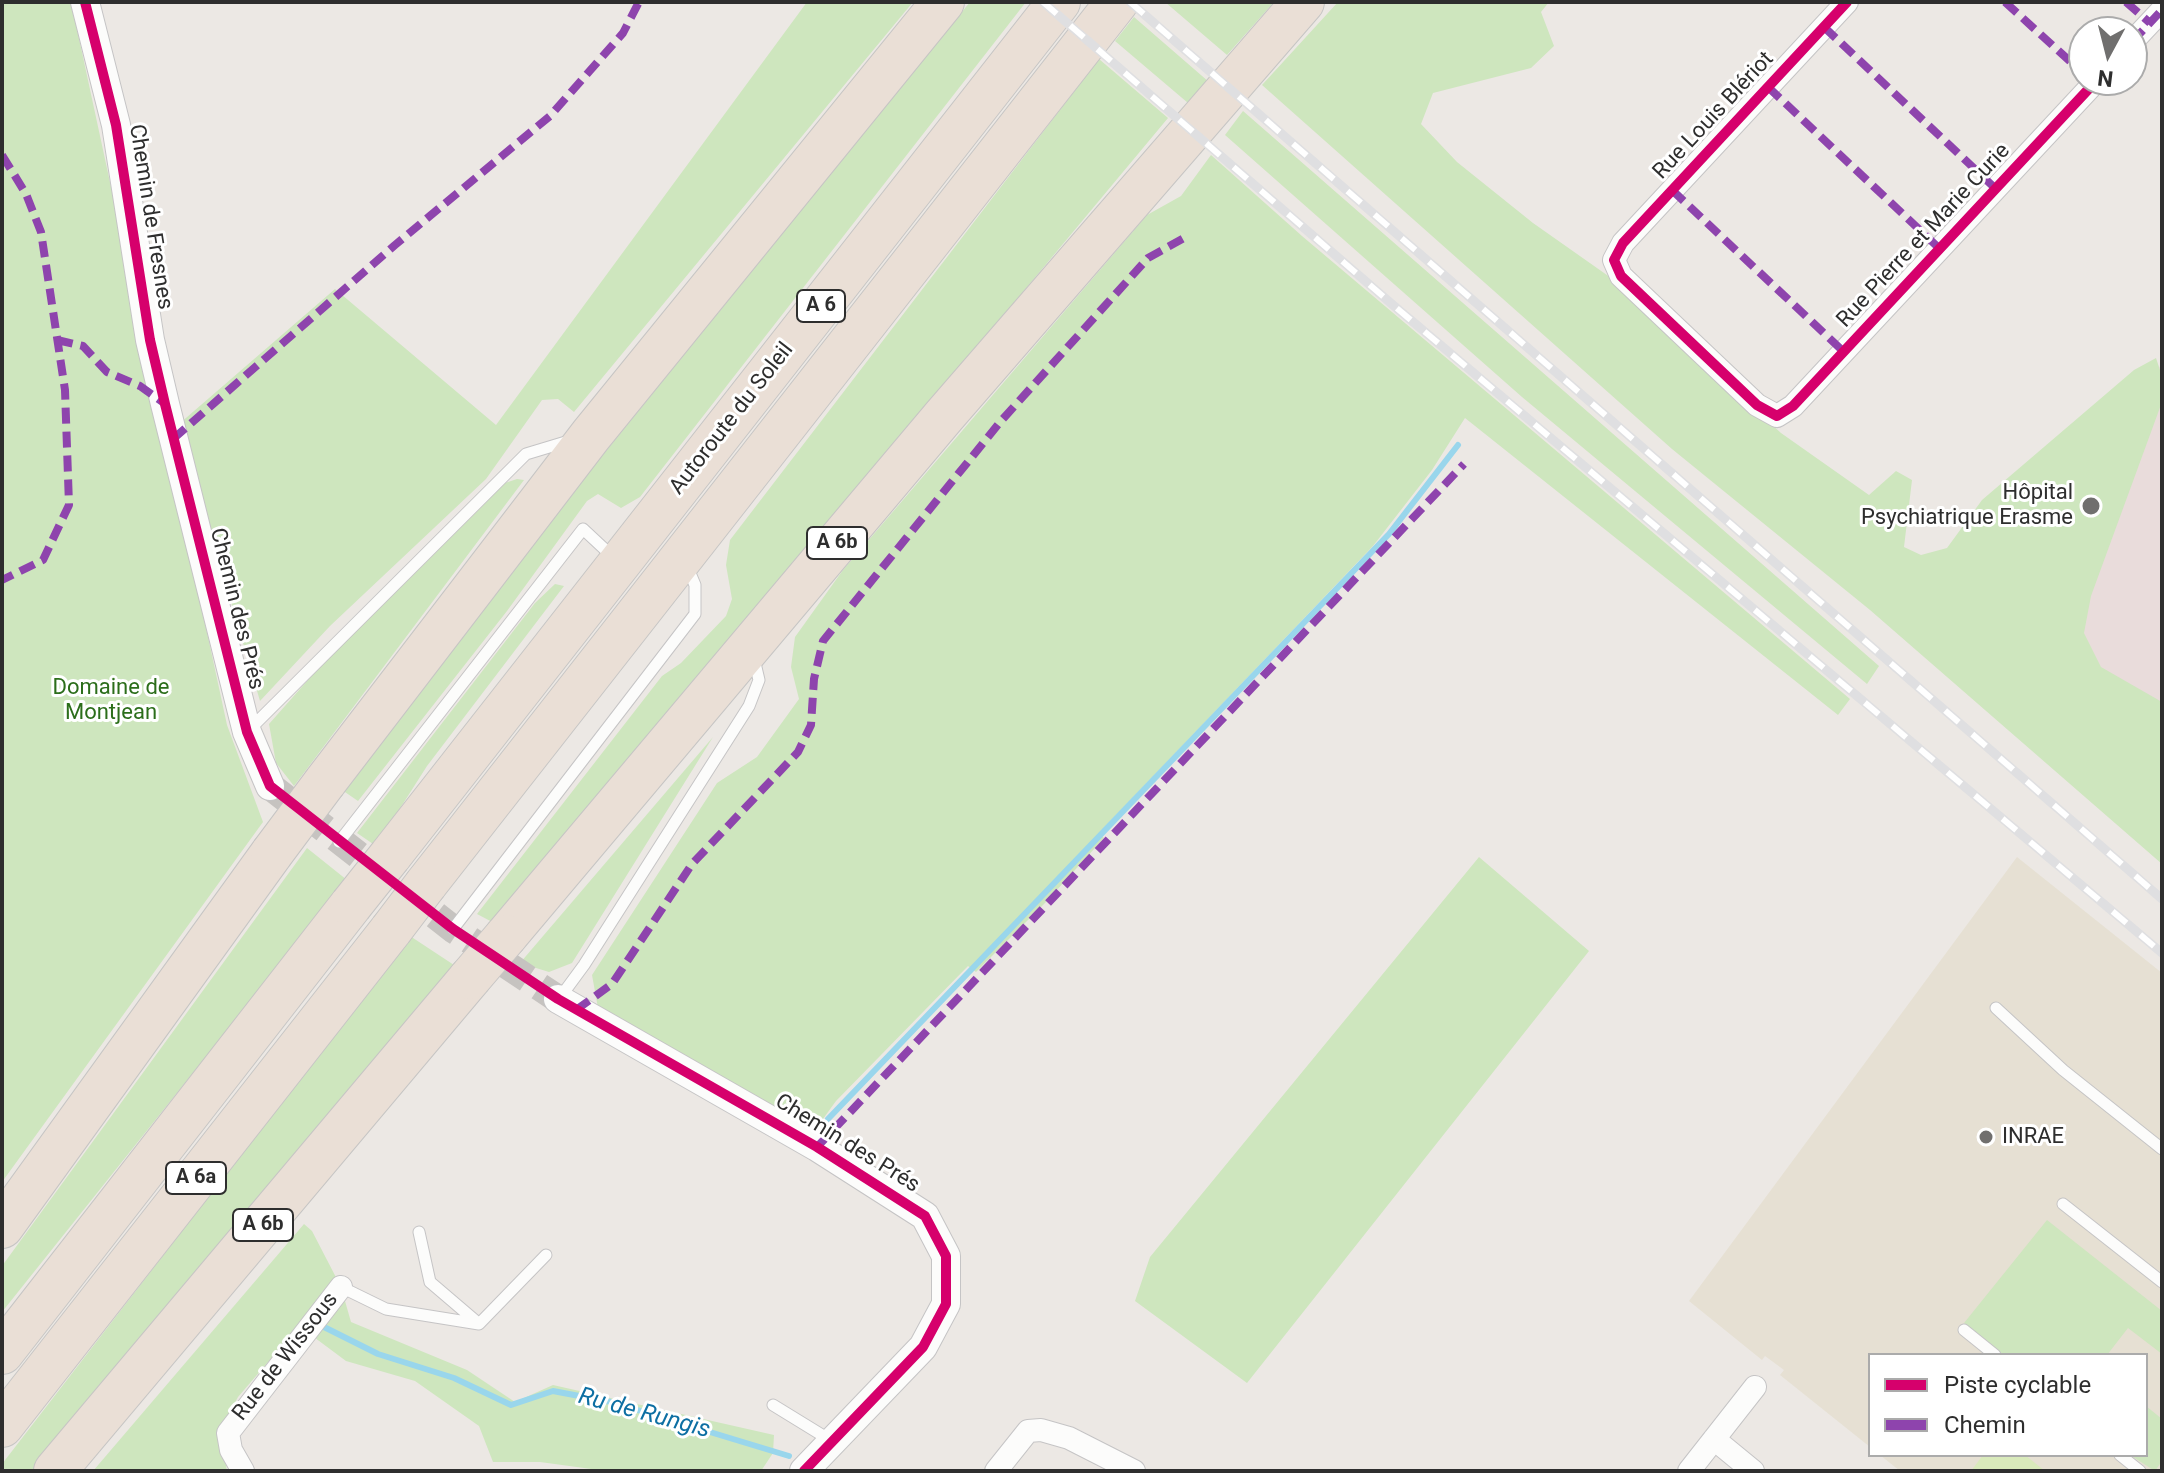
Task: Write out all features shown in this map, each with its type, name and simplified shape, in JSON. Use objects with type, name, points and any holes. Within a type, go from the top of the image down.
[{"type":"highway","points":[[2,1227],[272,853],[591,435],[943,2]]},
{"type":"highway","name":"Autoroute du Soleil","points":[[583,610],[1059,2]]},
{"type":"highway","name":"Autoroute du Soleil","points":[[751,468],[1117,2]]},
{"type":"highway","name":"A 6b","points":[[55,1471],[944,416],[1303,2]]},
{"type":"highway","name":"A 6a","points":[[2,1426],[751,468]]},
{"type":"highway","name":"A 6a","points":[[2,1353],[583,610]]},
{"type":"street","name":"Chemin de Fresnes","points":[[85,2],[116,125],[150,340],[173,439]]},
{"type":"street","name":"Rue Louis Blériot","points":[[1777,416],[1757,405],[1621,276],[1614,260],[1623,243],[1847,2]]},
{"type":"street","points":[[2148,25],[2162,10]]},
{"type":"street","name":"Rue Pierre et Marie Curie","points":[[1777,416],[1793,406],[2082,96]]},
{"type":"street","name":"Chemin des Prés","points":[[173,439],[247,732],[270,786]]},
{"type":"street","name":"Chemin des Prés","points":[[558,999],[817,1147],[925,1216],[946,1256],[946,1304],[923,1347],[804,1471]]},
{"type":"street","name":"Rue de Wissous","points":[[243,1471],[231,1450],[228,1433],[341,1287]]},
{"type":"street","points":[[1689,1471],[1755,1387]]},
{"type":"street","points":[[996,1471],[1028,1431],[1041,1430],[1069,1438],[1134,1471]]},
{"type":"street","points":[[1714,1439],[1753,1471]]},
{"type":"lane","points":[[247,732],[526,454],[591,435]]},
{"type":"lane","points":[[339,842],[583,529],[619,563]]},
{"type":"lane","points":[[453,929],[695,614],[695,585],[683,555]]},
{"type":"lane","points":[[558,999],[584,965],[749,706],[759,680],[751,645]]},
{"type":"lane","points":[[1996,1008],[2063,1070],[2162,1149]]},
{"type":"lane","points":[[2063,1204],[2162,1282]]},
{"type":"lane","points":[[419,1232],[430,1282],[479,1324]]},
{"type":"lane","points":[[479,1324],[546,1255]]},
{"type":"lane","points":[[341,1287],[386,1309],[479,1324]]},
{"type":"lane","points":[[1964,1330],[1993,1353]]},
{"type":"lane","points":[[773,1405],[832,1441]]},
{"type":"lane","points":[[2122,1457],[2140,1471]]},
{"type":"shaded area","name":"Hôpital Psychiatrique Erasme","points":[[2162,365],[2162,843],[1910,623],[2130,388]]},
{"type":"shaded area","name":"INRAE","points":[[2017,857],[2162,973],[2162,1471],[1900,1471],[1882,1457],[2148,1457],[2148,1353],[1868,1353],[1868,1445],[1780,1375],[1784,1370],[1765,1356],[1762,1360],[1689,1301]]},
{"type":"green space","name":"Domaine de Montjean","points":[[2,2],[70,2],[72,6],[227,725],[263,822],[2,1182]]},
{"type":"green space","points":[[807,2],[913,2],[574,412],[558,399],[542,400],[486,479],[330,626],[260,701],[179,424],[335,289],[496,425]]},
{"type":"green space","points":[[970,2],[1026,2],[640,497],[621,508],[598,494],[587,501],[507,611],[358,801],[342,790],[563,504]]},
{"type":"green space","points":[[1165,2],[1274,2],[1227,55]]},
{"type":"green space","points":[[1338,2],[1549,2],[1541,12],[1554,46],[1531,68],[1433,93],[1421,124],[1457,162],[1533,223],[1614,280],[1781,433],[1869,495],[1896,471],[1912,480],[1904,547],[1921,555],[1947,548],[1982,500],[2134,370],[2156,358],[2162,376],[2162,402],[2091,596],[2084,633],[2101,667],[2162,702],[2162,864],[1870,610],[1672,449],[1262,85]]},
{"type":"green space","points":[[1134,17],[1209,82],[1188,103],[1115,41]]},
{"type":"green space","points":[[1099,59],[1168,118],[496,924],[477,914],[662,676],[681,663],[726,616],[732,599],[726,565],[730,540]]},
{"type":"green space","points":[[1243,111],[1879,666],[1867,684],[1522,397],[1225,135]]},
{"type":"green space","points":[[1211,155],[1302,236],[1850,699],[1838,715],[1465,418],[1432,470],[1373,546],[1099,833],[1104,838],[1046,902],[976,972],[968,966],[836,1101],[815,1130],[807,1127],[598,1008],[592,975],[717,783],[757,757],[799,699],[791,667],[795,637],[843,570],[1147,215],[1181,196]]},
{"type":"green space","points":[[524,480],[294,786],[276,763],[269,724],[346,637],[461,523],[505,483]]},
{"type":"green space","points":[[555,584],[564,586],[427,766],[376,846],[357,833],[535,603]]},
{"type":"green space","points":[[713,737],[572,963],[549,972],[520,963]]},
{"type":"green space","points":[[307,848],[347,880],[2,1312],[2,1266]]},
{"type":"green space","points":[[1479,857],[1589,951],[1247,1383],[1135,1301],[1150,1257]]},
{"type":"green space","points":[[410,936],[454,965],[32,1471],[2,1471],[2,1464]]},
{"type":"green space","points":[[2047,1220],[2162,1311],[2162,1354],[2128,1328],[2109,1353],[2002,1353],[1964,1323]]},
{"type":"green space","points":[[304,1224],[312,1231],[341,1287],[351,1322],[467,1370],[515,1402],[553,1385],[774,1435],[773,1453],[761,1471],[606,1471],[540,1462],[493,1462],[479,1426],[415,1381],[346,1361],[299,1326],[238,1397],[220,1431],[227,1471],[93,1471]]},
{"type":"green space","points":[[2148,1408],[2162,1419],[2162,1461],[2155,1471],[2133,1457],[2148,1457]]},
{"type":"green space","points":[[1982,1457],[2028,1457],[2045,1471],[1971,1471]]},
{"type":"waterway","points":[[828,1119],[1389,534],[1458,445]]},
{"type":"waterway","name":"Ru de Rungis","points":[[322,1326],[378,1354],[454,1378],[511,1405],[553,1391],[611,1402],[789,1456]]},
{"type":"tunnel","points":[[270,786],[453,929],[558,999]]},
{"type":"railway","points":[[1043,2],[1393,305],[2162,953]]},
{"type":"railway","points":[[1130,2],[2162,899]]},
{"type":"marked path","points":[[173,439],[395,245],[550,116],[623,33],[639,2]]},
{"type":"marked path","points":[[2005,2],[2068,59]]},
{"type":"marked path","points":[[2126,2],[2150,23]]},
{"type":"marked path","points":[[2148,25],[2162,10]]},
{"type":"marked path","points":[[1824,27],[1996,189]]},
{"type":"marked path","points":[[1768,87],[1940,249]]},
{"type":"marked path","points":[[2,155],[26,194],[41,232],[65,390],[69,505],[43,560],[2,580]]},
{"type":"marked path","points":[[1672,190],[1844,352]]},
{"type":"marked path","points":[[576,1010],[612,984],[692,864],[798,752],[811,725],[814,679],[823,641],[1001,421],[1148,258],[1186,237]]},
{"type":"marked path","points":[[57,340],[83,346],[107,372],[140,386],[164,403]]},
{"type":"marked path","points":[[817,1147],[1464,464]]},
{"type":"cycle path","points":[[85,2],[116,125],[150,340],[165,404],[247,732],[270,786],[453,929],[558,999],[817,1147],[925,1216],[946,1256],[946,1304],[923,1347],[804,1471]]},
{"type":"cycle path","points":[[1847,2],[1623,243],[1614,260],[1621,276],[1757,405],[1777,416],[1793,406],[2082,96]]},
{"type":"place","name":"Hôpital Psychiatrique Erasme","points":[[2091,506]]},
{"type":"place","name":"INRAE","points":[[1986,1137]]}]
